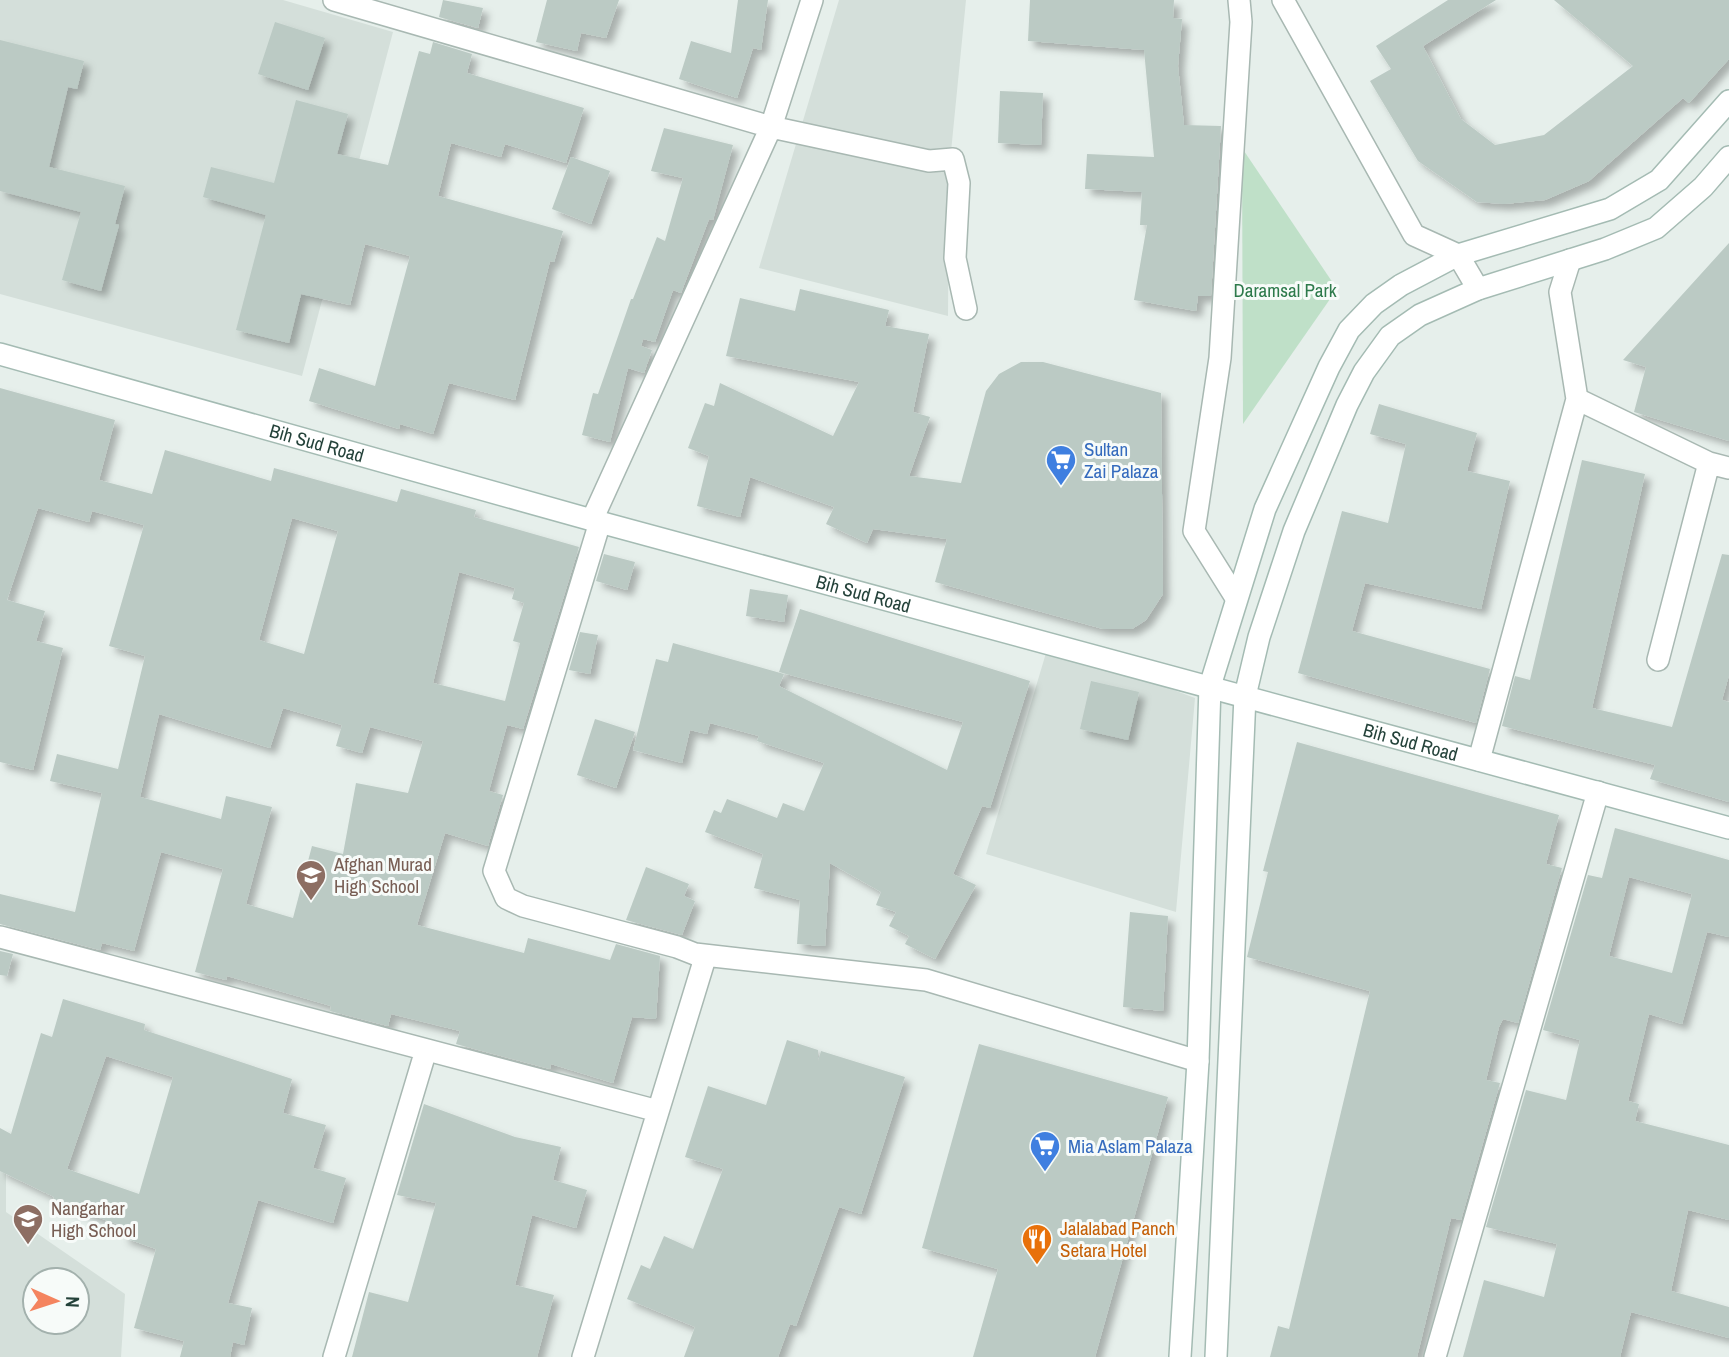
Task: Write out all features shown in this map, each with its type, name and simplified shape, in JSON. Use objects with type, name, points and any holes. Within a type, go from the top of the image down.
[{"type":"street","points":[[334,0],[771,127],[929,160],[953,159],[959,183],[956,258],[966,309]]},
{"type":"street","points":[[583,1357],[705,958],[523,906],[506,898],[494,871],[600,522],[592,520],[771,127],[812,0]]},
{"type":"street","points":[[1236,598],[1194,531],[1220,359],[1241,22],[1239,0]]},
{"type":"street","points":[[1283,0],[1414,234],[1458,255],[1478,289]]},
{"type":"street","points":[[1180,1357],[1198,1061],[1210,686],[1265,509],[1329,367],[1349,330],[1374,304],[1401,285],[1458,255],[1610,209],[1659,180],[1729,101]]},
{"type":"street","points":[[1216,1357],[1245,696],[1259,637],[1294,531],[1364,372],[1390,336],[1420,314],[1478,289],[1570,260],[1656,228],[1703,187],[1729,157]]},
{"type":"street","points":[[1479,760],[1577,398],[1560,292],[1570,260]]},
{"type":"street","name":"Bih Sud Road","points":[[0,354],[592,520],[1729,828]]},
{"type":"street","points":[[1577,398],[1719,466],[1658,660]]},
{"type":"street","points":[[1435,1357],[1598,792]]},
{"type":"street","points":[[0,937],[658,1111]]},
{"type":"street","points":[[695,954],[926,980],[1198,1061]]},
{"type":"street","points":[[334,1357],[426,1050]]},
{"type":"shaded area","points":[[0,0],[283,0],[393,32],[302,376],[0,294]]},
{"type":"shaded area","points":[[839,0],[966,0],[949,172],[948,316],[759,268]]},
{"type":"shaded area","points":[[1046,653],[1101,663],[1195,698],[1176,912],[986,854]]},
{"type":"shaded area","name":"Nangarhar High School","points":[[0,1155],[6,1158],[6,1212],[84,1266],[21,1266],[21,1336],[91,1336],[91,1271],[125,1294],[121,1357],[0,1357]]},
{"type":"green space","name":"Daramsal Park","points":[[1242,148],[1337,289],[1243,424]]},
{"type":"building","points":[[443,0],[483,8],[478,28],[439,17]]},
{"type":"building","points":[[547,0],[619,0],[606,38],[581,33],[577,51],[536,42]]},
{"type":"building","points":[[738,0],[768,0],[761,50],[753,48],[737,98],[679,79],[691,41],[731,53]]},
{"type":"building","points":[[1030,0],[1174,0],[1173,18],[1182,19],[1178,66],[1184,125],[1221,126],[1211,296],[1198,296],[1196,311],[1134,300],[1147,225],[1140,225],[1142,192],[1085,189],[1087,154],[1154,157],[1144,50],[1028,41]]},
{"type":"building","points":[[1448,0],[1496,0],[1423,46],[1461,119],[1495,145],[1544,135],[1633,66],[1554,0],[1729,0],[1729,59],[1689,103],[1683,98],[1589,181],[1545,200],[1504,204],[1477,202],[1418,161],[1370,81],[1391,69],[1376,46]]},
{"type":"building","points":[[275,22],[325,38],[308,90],[258,74]]},
{"type":"building","points":[[0,40],[84,61],[77,89],[68,87],[49,167],[125,186],[115,224],[119,225],[101,291],[62,280],[81,212],[0,191]]},
{"type":"building","points":[[433,42],[472,54],[467,73],[584,108],[566,163],[505,144],[501,157],[451,143],[438,196],[563,231],[554,262],[550,261],[515,400],[449,383],[433,434],[400,424],[399,429],[309,401],[319,368],[375,386],[410,256],[365,244],[350,305],[301,294],[289,343],[236,330],[266,215],[203,197],[211,167],[274,183],[296,100],[348,114],[337,154],[388,165],[419,51],[430,54]]},
{"type":"building","points":[[1000,91],[1043,93],[1041,145],[998,143]]},
{"type":"building","points":[[664,128],[733,145],[713,220],[709,219],[681,293],[673,290],[655,342],[643,339],[641,346],[652,350],[644,373],[628,368],[610,442],[582,435],[593,393],[598,394],[631,299],[657,237],[665,241],[683,178],[651,171]]},
{"type":"building","points":[[571,157],[610,171],[591,224],[552,209]]},
{"type":"building","points":[[1729,243],[1729,441],[1634,412],[1646,367],[1623,360]]},
{"type":"building","points":[[800,289],[889,310],[885,326],[929,334],[913,412],[930,417],[909,476],[961,483],[986,391],[999,374],[1021,362],[1043,362],[1161,393],[1163,594],[1146,620],[1132,629],[1103,629],[935,582],[947,539],[873,529],[867,543],[826,524],[834,507],[750,477],[740,517],[697,506],[709,456],[688,448],[705,403],[714,406],[720,383],[833,436],[859,382],[726,356],[740,298],[795,311]]},
{"type":"building","points":[[0,388],[115,420],[99,480],[152,494],[165,450],[271,481],[274,468],[397,502],[401,489],[476,510],[474,517],[579,547],[523,729],[507,725],[489,791],[503,795],[488,846],[445,833],[417,925],[524,953],[528,938],[610,960],[616,944],[660,956],[656,1019],[632,1017],[613,1083],[551,1064],[550,1069],[456,1044],[460,1031],[391,1014],[388,1026],[330,1011],[331,1006],[227,976],[226,980],[195,972],[223,869],[161,852],[134,951],[102,943],[100,950],[0,924],[0,894],[75,912],[102,793],[50,781],[57,754],[118,769],[145,656],[109,646],[144,525],[92,511],[89,522],[38,508],[7,600],[45,611],[36,641],[63,648],[33,770],[0,762]],"holes":[[[292,518],[338,531],[304,654],[259,640]],[[459,572],[515,588],[512,599],[524,603],[513,641],[520,643],[505,701],[433,683]],[[283,708],[342,725],[336,746],[362,753],[370,727],[423,741],[408,793],[356,783],[343,854],[312,846],[293,918],[246,904],[272,807],[226,796],[221,819],[140,797],[159,714],[270,748]]]},
{"type":"building","points":[[1379,404],[1477,433],[1467,471],[1510,481],[1481,609],[1365,583],[1352,631],[1490,669],[1476,723],[1298,673],[1342,511],[1388,523],[1406,444],[1370,434]]},
{"type":"building","points":[[1582,460],[1645,474],[1592,708],[1672,727],[1722,554],[1729,555],[1729,675],[1722,700],[1729,702],[1729,802],[1650,779],[1655,765],[1502,726],[1515,676],[1530,680]]},
{"type":"building","points":[[604,554],[635,562],[627,590],[596,581]]},
{"type":"building","points":[[750,589],[788,595],[784,622],[746,616]]},
{"type":"building","points":[[800,609],[1030,681],[990,808],[982,806],[953,874],[976,885],[935,959],[905,944],[909,936],[889,926],[896,912],[876,905],[881,892],[830,863],[825,946],[797,944],[800,900],[754,888],[763,854],[705,832],[714,810],[721,813],[727,799],[777,818],[783,803],[804,811],[824,763],[757,741],[759,736],[710,723],[707,734],[690,730],[682,763],[633,750],[656,659],[668,662],[673,643],[784,674],[779,686],[947,770],[963,722],[779,672]]},
{"type":"building","points":[[580,632],[598,635],[590,674],[569,670]]},
{"type":"building","points":[[1091,681],[1139,692],[1128,740],[1080,729]]},
{"type":"building","points":[[595,719],[635,732],[616,788],[577,775]]},
{"type":"building","points":[[1297,742],[1559,815],[1546,864],[1562,868],[1518,1023],[1503,1019],[1499,1027],[1486,1080],[1500,1083],[1461,1220],[1451,1218],[1417,1357],[1270,1357],[1278,1326],[1289,1329],[1370,991],[1247,957],[1268,872],[1263,871]]},
{"type":"building","points":[[1615,828],[1729,860],[1729,937],[1707,932],[1682,1024],[1649,1014],[1628,1101],[1639,1104],[1635,1121],[1729,1145],[1729,1220],[1688,1210],[1671,1291],[1729,1307],[1729,1338],[1631,1312],[1620,1357],[1463,1357],[1484,1280],[1544,1297],[1557,1244],[1486,1227],[1526,1090],[1566,1100],[1580,1040],[1543,1030],[1588,875],[1602,878]],"holes":[[[1629,877],[1692,894],[1672,973],[1609,956]]]},
{"type":"building","points":[[646,867],[689,884],[684,896],[695,901],[682,935],[626,920]]},
{"type":"building","points":[[1130,912],[1168,916],[1163,1011],[1123,1007]]},
{"type":"building","points":[[0,951],[13,954],[7,976],[0,975]]},
{"type":"building","points":[[63,999],[145,1024],[144,1030],[292,1079],[283,1113],[326,1125],[313,1168],[346,1178],[333,1223],[258,1200],[228,1303],[252,1308],[244,1345],[233,1342],[230,1357],[180,1357],[184,1341],[134,1328],[156,1249],[122,1237],[126,1227],[53,1202],[54,1197],[0,1171],[0,1128],[11,1134],[41,1033],[52,1037]],"holes":[[[106,1056],[173,1077],[139,1194],[67,1169]]]},
{"type":"building","points":[[787,1040],[818,1050],[818,1061],[821,1051],[905,1077],[861,1214],[839,1207],[796,1326],[790,1324],[778,1357],[684,1357],[695,1327],[627,1299],[641,1265],[650,1269],[664,1236],[693,1249],[723,1169],[685,1157],[708,1086],[766,1105]]},
{"type":"building","name":"Mia Aslam Palaza","points":[[979,1044],[1168,1097],[1095,1357],[973,1357],[998,1269],[922,1248]]},
{"type":"building","points":[[424,1104],[515,1137],[561,1147],[553,1180],[587,1190],[576,1228],[532,1215],[515,1285],[554,1295],[537,1357],[352,1357],[369,1292],[408,1302],[436,1203],[397,1195]]},
{"type":"place","name":"Sultan Zai Palaza","points":[[1061,487]]},
{"type":"place","name":"Afghan Murad High School","points":[[311,902]]},
{"type":"place","name":"Mia Aslam Palaza","points":[[1045,1173]]},
{"type":"place","name":"Nangarhar High School","points":[[28,1246]]},
{"type":"place","name":"Jalalabad Panch Setara Hotel","points":[[1037,1266]]}]
